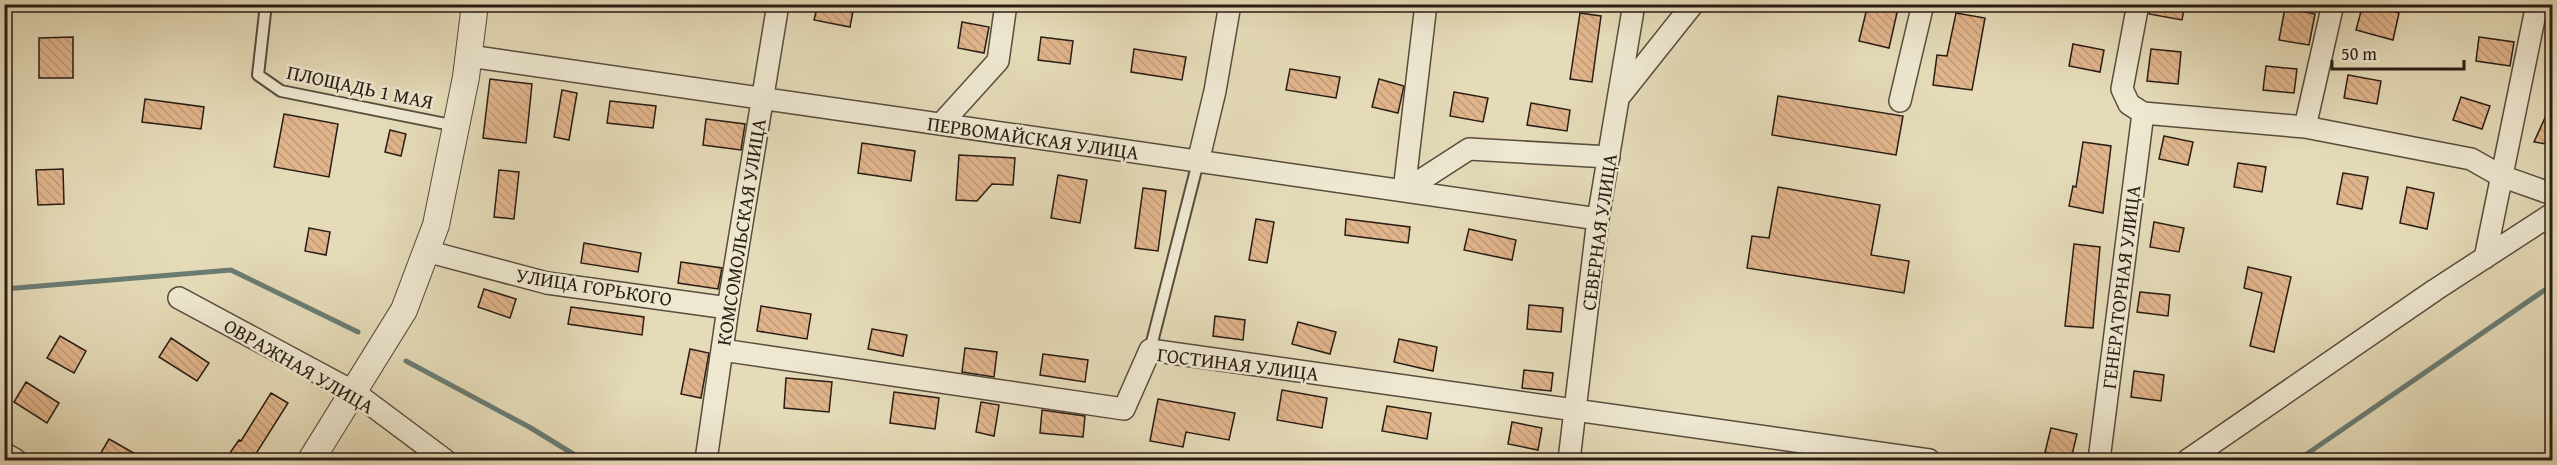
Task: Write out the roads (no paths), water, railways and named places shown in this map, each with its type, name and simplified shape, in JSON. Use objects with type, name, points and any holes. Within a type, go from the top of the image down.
[{"type":"street","points":[[311,460],[404,310],[436,225],[457,126],[475,4]]},
{"type":"street","name":"КОМСОМОЛЬСКАЯ УЛИЦА","points":[[706,460],[728,308],[778,4]]},
{"type":"street","points":[[941,124],[998,61],[1006,4]]},
{"type":"street","points":[[1198,162],[1215,92],[1230,4]]},
{"type":"street","points":[[1404,191],[1426,4]]},
{"type":"street","name":"СЕВЕРНАЯ УЛИЦА","points":[[1569,460],[1598,219],[1634,4]]},
{"type":"street","points":[[1619,98],[1693,4]]},
{"type":"street","points":[[1900,101],[1923,4]]},
{"type":"street","points":[[2138,4],[2122,89],[2129,104],[2143,113],[2305,127],[2471,159],[2501,176],[2553,194]]},
{"type":"street","points":[[2305,127],[2333,4]]},
{"type":"street","points":[[2485,258],[2537,4]]},
{"type":"street","name":"ПЕРВОМАЙСКАЯ УЛИЦА","points":[[469,56],[1598,219]]},
{"type":"street","name":"ГЕНЕРАТОРНАЯ УЛИЦА","points":[[2099,460],[2143,113]]},
{"type":"street","points":[[1404,191],[1469,149],[1609,158]]},
{"type":"street","points":[[2188,460],[2553,214]]},
{"type":"street","name":"УЛИЦА ГОРЬКОГО","points":[[426,252],[547,283],[728,308]]},
{"type":"street","name":"ОВРАЖНАЯ УЛИЦА","points":[[179,298],[354,392],[445,460]]},
{"type":"street","name":"ГОСТИНАЯ УЛИЦА","points":[[722,350],[1124,409],[1150,350],[1929,460]]},
{"type":"street","points":[[4,453],[16,460]]},
{"type":"lane","name":"ПЛОЩАДЬ 1 МАЯ","points":[[266,4],[258,75],[281,91],[457,126]]},
{"type":"lane","points":[[1150,350],[1198,162]]},
{"type":"waterway","points":[[4,289],[231,270],[358,332]]},
{"type":"waterway","points":[[2298,460],[2552,285]]},
{"type":"waterway","points":[[406,361],[531,428],[583,460]]}]
